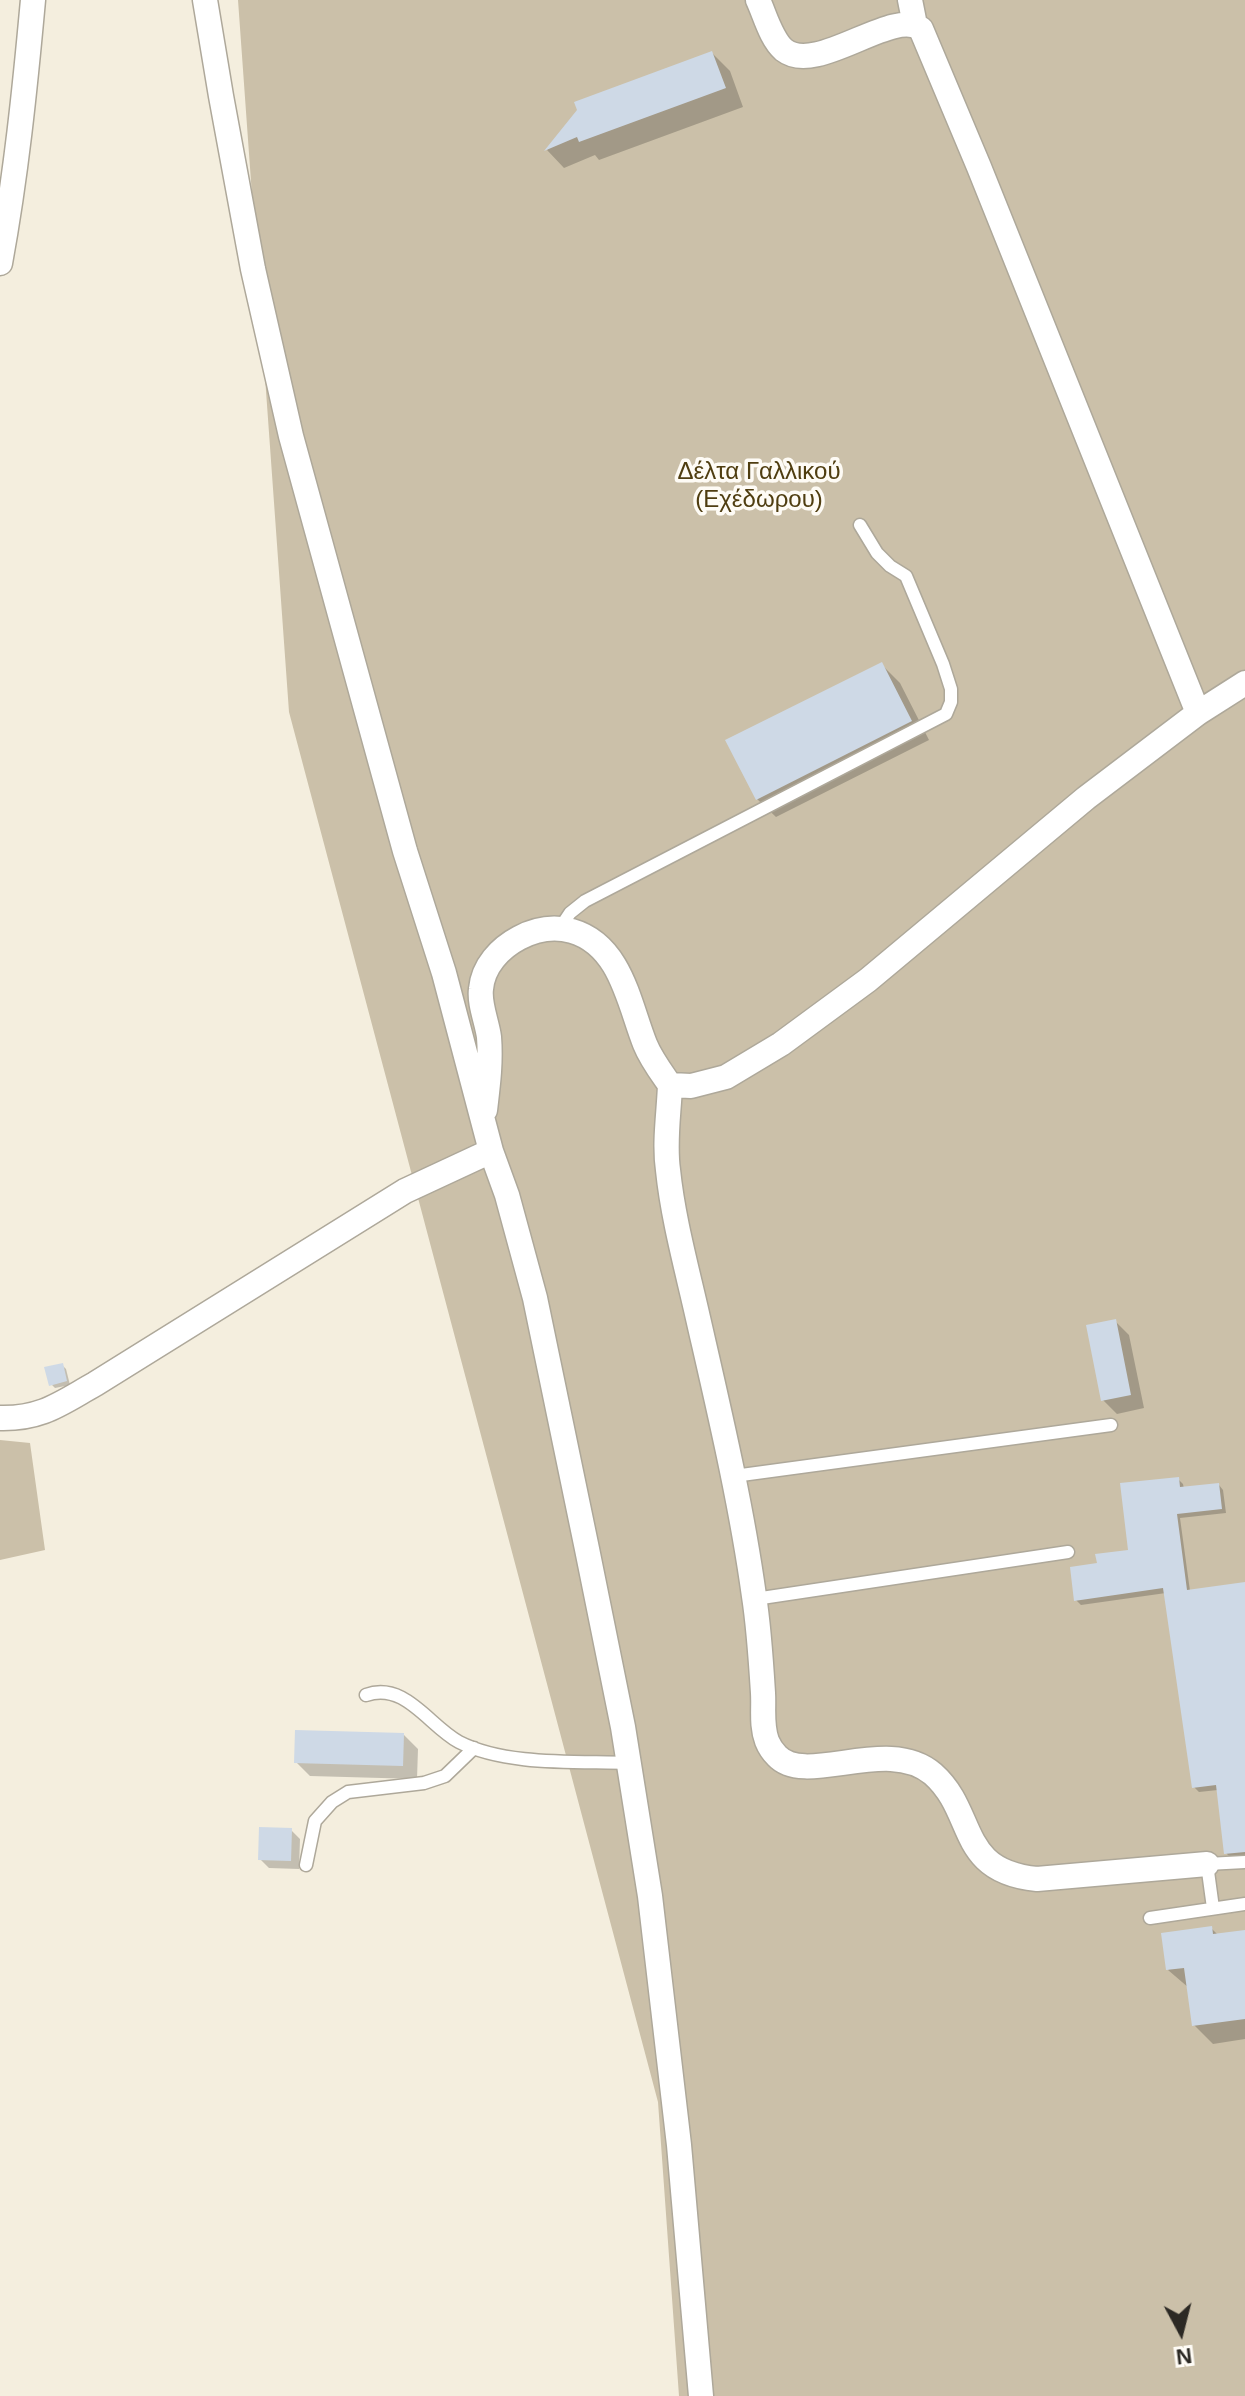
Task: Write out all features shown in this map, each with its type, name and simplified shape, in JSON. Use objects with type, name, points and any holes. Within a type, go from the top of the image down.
[{"type":"street","points":[[0,263],[10,210],[33,0]]},
{"type":"street","points":[[205,0],[253,269],[291,436],[405,851],[444,973],[491,1151],[507,1195],[535,1298],[629,1763],[650,1896],[679,2145],[701,2396]]},
{"type":"street","points":[[758,0],[773,36],[785,51],[804,56],[822,53],[887,29],[915,25],[921,29],[935,57],[1198,713]]},
{"type":"street","points":[[910,0],[915,25]]},
{"type":"street","points":[[670,1085],[691,1086],[726,1077],[781,1044],[868,980],[1086,798],[1198,713],[1245,683]]},
{"type":"street","points":[[484,1122],[490,1067],[489,1035],[480,991],[487,968],[505,946],[531,931],[560,928],[579,933],[600,947],[616,968],[645,1045],[670,1085],[667,1169],[734,1476],[755,1599],[763,1724],[767,1743],[779,1758],[793,1765],[811,1766],[889,1757],[921,1765],[946,1787],[971,1840],[982,1855],[998,1868],[1018,1877],[1037,1879],[1207,1864]]},
{"type":"street","points":[[0,1418],[23,1418],[43,1413],[95,1384],[405,1191],[491,1151]]},
{"type":"lane","points":[[560,928],[570,913],[585,901],[946,714],[951,702],[951,689],[906,576],[877,553],[860,525]]},
{"type":"lane","points":[[734,1476],[1111,1425]]},
{"type":"lane","points":[[755,1599],[1068,1552]]},
{"type":"lane","points":[[366,1695],[380,1690],[396,1695],[415,1706],[458,1741],[495,1756],[629,1763]]},
{"type":"lane","points":[[306,1865],[315,1821],[332,1802],[348,1792],[424,1783],[445,1776],[474,1748]]},
{"type":"lane","points":[[1213,1908],[1207,1864],[1245,1862]]},
{"type":"lane","points":[[1150,1918],[1245,1904]]},
{"type":"green space","name":"Δέλτα Γαλλικού (Εχέδωρου)","points":[[238,0],[1245,0],[1245,2396],[679,2396],[658,2102],[289,712]]},
{"type":"green space","points":[[0,1440],[30,1443],[45,1550],[0,1560]]},
{"type":"building","points":[[712,51],[726,88],[579,142],[577,137],[544,151],[577,110],[574,102]]},
{"type":"building","points":[[882,662],[912,721],[756,800],[725,740]]},
{"type":"building","points":[[1116,1319],[1131,1395],[1101,1401],[1086,1325]]},
{"type":"building","points":[[63,1363],[67,1381],[49,1386],[44,1367]]},
{"type":"building","points":[[1179,1477],[1180,1487],[1219,1483],[1222,1509],[1177,1514],[1187,1590],[1245,1582],[1245,1852],[1224,1854],[1216,1785],[1192,1788],[1163,1588],[1074,1601],[1070,1567],[1097,1563],[1095,1554],[1128,1550],[1120,1483]]},
{"type":"building","points":[[295,1730],[404,1733],[403,1766],[294,1763]]},
{"type":"building","points":[[259,1827],[292,1828],[291,1861],[258,1860]]},
{"type":"building","points":[[1212,1926],[1213,1934],[1245,1930],[1245,2019],[1192,2026],[1184,1968],[1166,1970],[1161,1933]]}]
